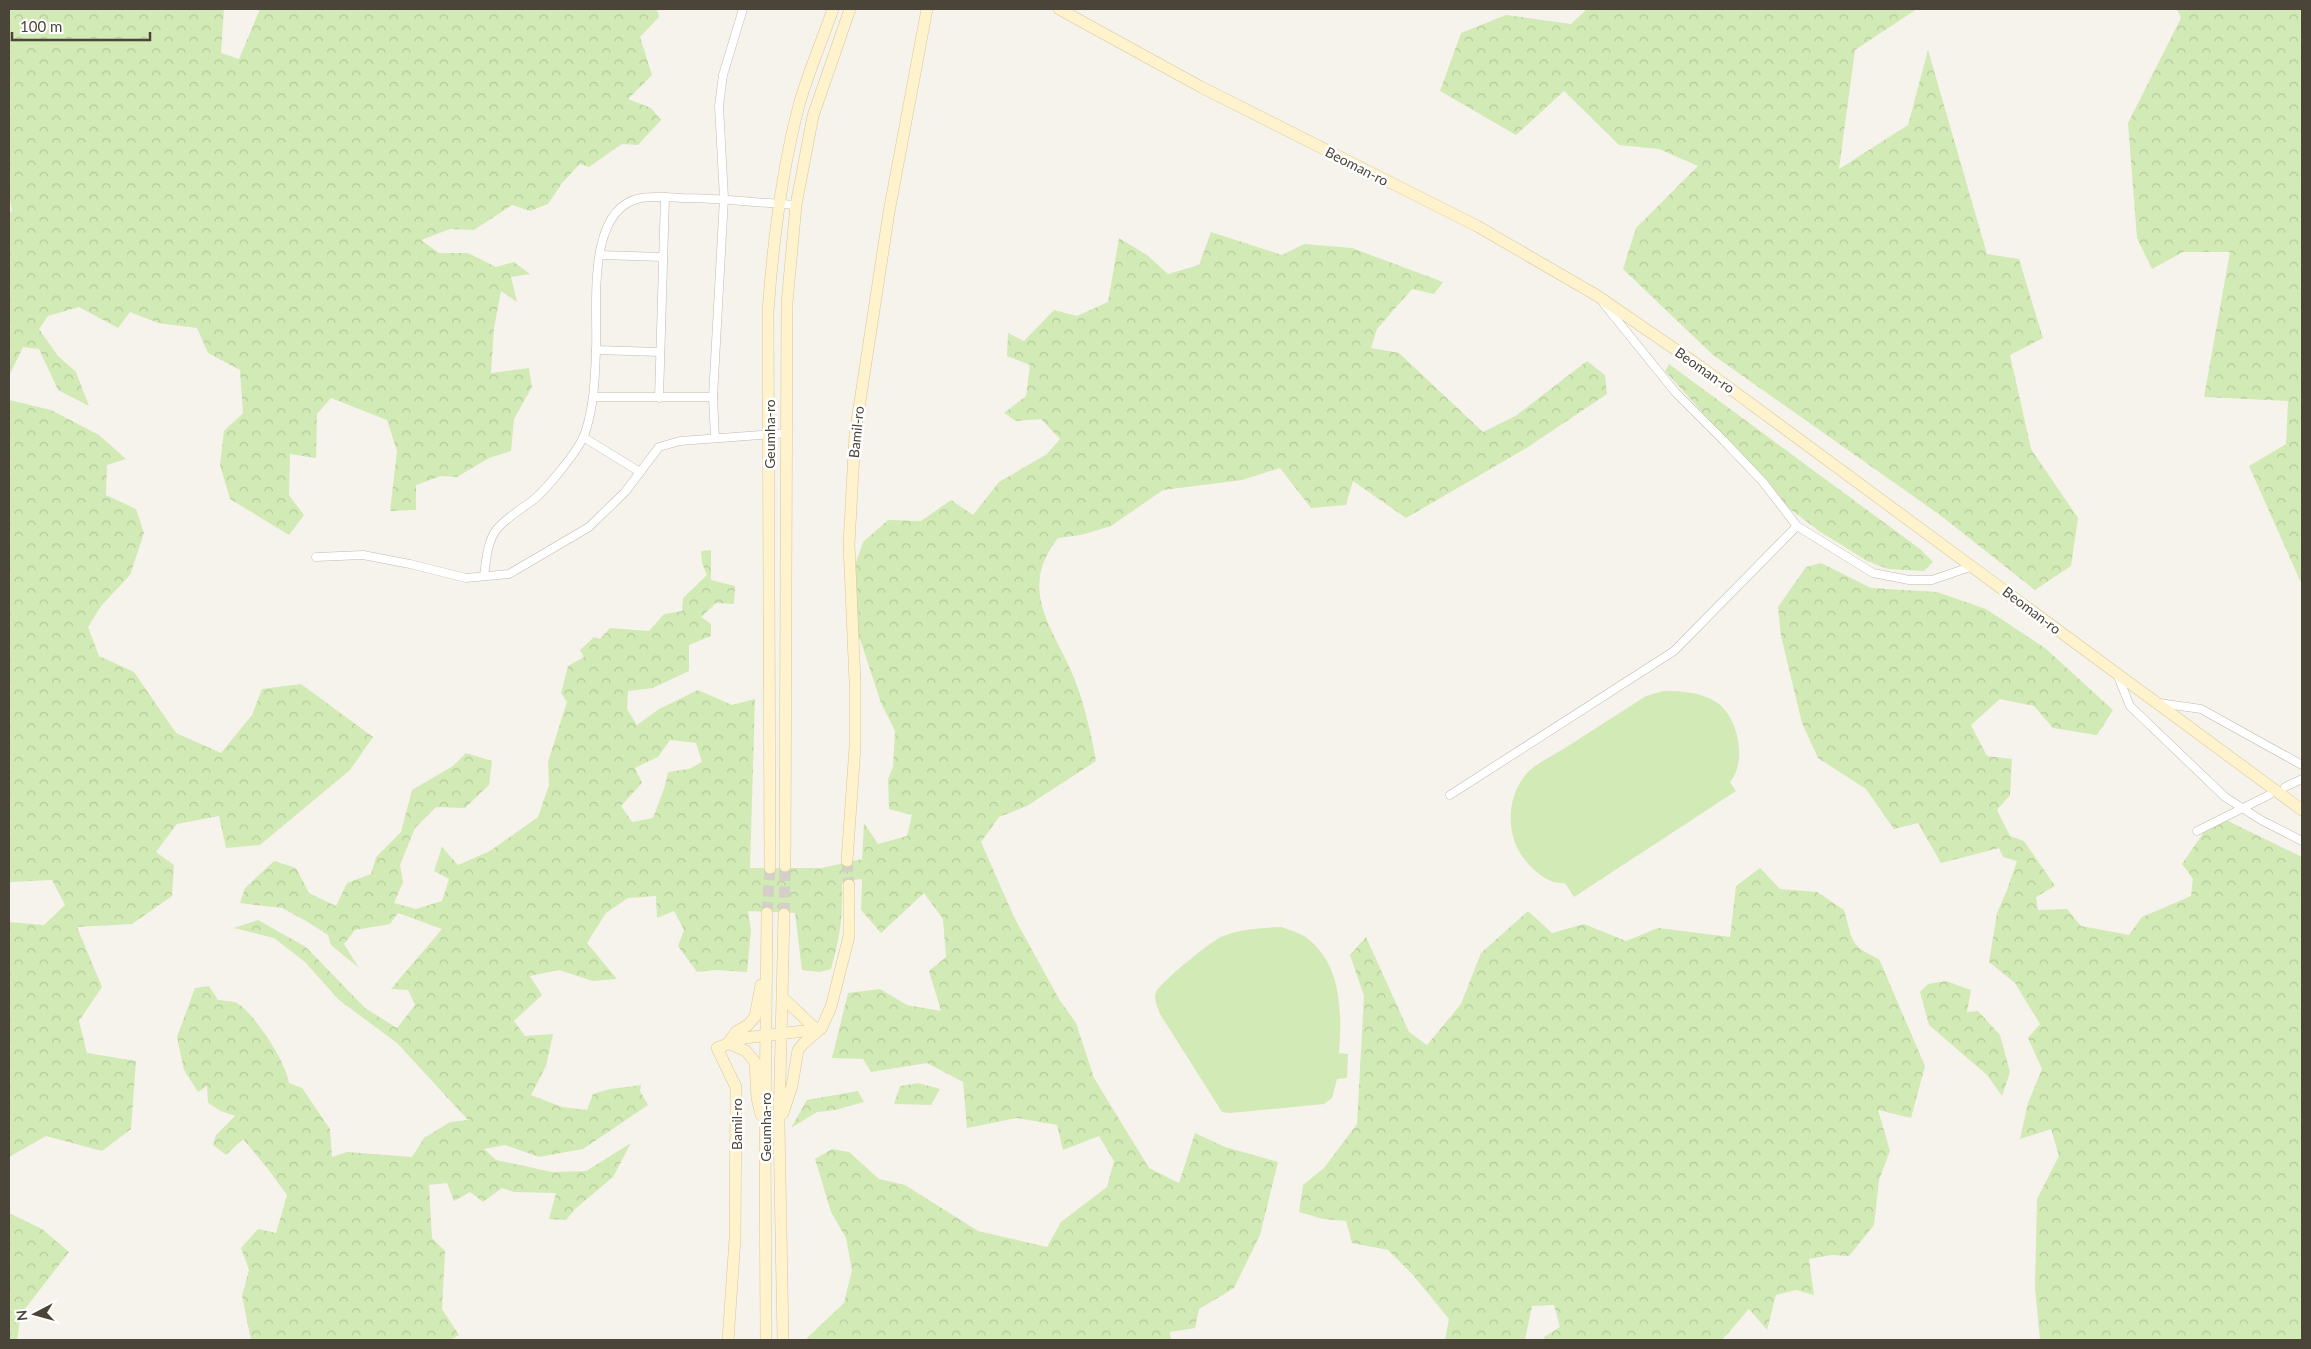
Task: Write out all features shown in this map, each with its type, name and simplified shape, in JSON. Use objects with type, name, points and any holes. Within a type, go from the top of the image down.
[{"type":"main road","name":"Geumha-ro","points":[[770,868],[768,312],[784,166],[800,104],[833,9]]},
{"type":"main road","name":"Geumha-ro","points":[[785,866],[787,303],[796,205],[813,116],[850,9]]},
{"type":"main road","name":"Bamil-ro","points":[[847,861],[855,747],[855,682],[848,544],[855,434],[889,212],[927,9]]},
{"type":"main road","name":"Beoman-ro","points":[[1059,9],[1201,87],[1477,226],[1596,294],[1701,366],[2302,810]]},
{"type":"main road","points":[[779,1124],[792,1086],[798,1050],[823,1027],[831,1007],[849,936],[849,885]]},
{"type":"main road","name":"Geumha-ro","points":[[766,1340],[765,1038],[767,914]]},
{"type":"main road","name":"Geumha-ro","points":[[783,1340],[779,1124],[784,914]]},
{"type":"main road","points":[[728,1043],[736,1032],[748,1025],[755,1017],[767,957]]},
{"type":"main road","points":[[783,998],[818,1031]]},
{"type":"main road","points":[[728,1043],[744,1038],[765,1038],[818,1031]]},
{"type":"main road","name":"Bamil-ro","points":[[728,1043],[717,1048],[736,1087],[735,1239],[728,1340]]},
{"type":"main road","points":[[728,1043],[746,1051],[754,1062],[756,1098],[765,1128]]},
{"type":"street","points":[[715,438],[714,398],[724,198],[719,106],[723,75],[743,9]]},
{"type":"street","points":[[659,398],[665,197]]},
{"type":"street","points":[[484,576],[486,557],[495,530],[534,499],[571,457],[583,437],[593,397],[596,305],[602,239],[608,222],[616,211],[625,203],[640,198],[665,197],[724,198],[796,205]]},
{"type":"street","points":[[600,255],[663,257]]},
{"type":"street","points":[[1596,294],[1676,393],[1744,462],[1797,526],[1873,573],[1909,580],[1932,580],[1973,566]]},
{"type":"street","points":[[596,350],[660,352]]},
{"type":"street","points":[[593,397],[714,398]]},
{"type":"street","points":[[316,557],[363,555],[466,578],[509,574],[588,527],[625,492],[658,447],[680,441],[787,433]]},
{"type":"street","points":[[583,437],[640,472]]},
{"type":"street","points":[[1450,795],[1674,651],[1797,526]]},
{"type":"street","points":[[2116,672],[2130,706],[2225,797],[2241,808],[2302,840]]},
{"type":"street","points":[[2157,703],[2201,709],[2302,765]]},
{"type":"street","points":[[2286,787],[2302,779]]},
{"type":"street","points":[[2197,830],[2269,795]]},
{"type":"green space","points":[[9,9],[224,9],[221,53],[239,59],[260,9],[657,9],[659,17],[640,37],[652,75],[628,99],[651,108],[661,120],[638,145],[622,144],[589,167],[580,164],[562,183],[548,204],[530,211],[512,205],[474,230],[450,229],[421,240],[439,253],[468,253],[496,267],[514,262],[530,274],[511,277],[517,302],[501,291],[494,328],[491,373],[529,368],[532,387],[514,419],[511,451],[489,458],[457,477],[441,476],[416,485],[416,510],[390,511],[397,451],[387,420],[331,398],[317,414],[316,458],[290,454],[289,495],[304,515],[289,535],[230,499],[220,465],[224,431],[243,413],[240,370],[208,353],[197,328],[158,323],[130,312],[118,328],[79,307],[48,316],[39,329],[58,356],[76,372],[89,406],[58,390],[39,349],[23,347],[10,374],[9,215],[12,210],[9,195]]},
{"type":"green space","points":[[1587,9],[1917,9],[1855,50],[1839,169],[1908,125],[1928,50],[1987,254],[2019,259],[2043,338],[2010,355],[2031,449],[2078,518],[2071,566],[2035,590],[1940,515],[1713,355],[1623,269],[1636,228],[1698,166],[1659,149],[1619,145],[1564,91],[1516,135],[1440,91],[1461,33],[1506,15],[1571,24]]},
{"type":"green space","points":[[2177,9],[2302,9],[2302,585],[2249,466],[2286,444],[2288,401],[2204,397],[2230,252],[2183,252],[2152,269],[2137,238],[2128,123],[2181,18]]},
{"type":"green space","points":[[1211,232],[1282,255],[1304,244],[1352,248],[1443,282],[1434,294],[1412,289],[1377,329],[1371,348],[1399,353],[1483,432],[1517,415],[1587,361],[1605,375],[1607,394],[1528,447],[1406,518],[1353,481],[1346,505],[1311,508],[1280,468],[1242,480],[1163,490],[1111,526],[1081,535],[1058,538],[1046,558],[1040,576],[1043,610],[1079,690],[1096,761],[1027,806],[999,817],[981,842],[1014,917],[1059,999],[1076,1023],[1094,1078],[1149,1168],[1179,1183],[1195,1133],[1225,1147],[1278,1162],[1260,1235],[1234,1288],[1199,1309],[1195,1328],[1170,1332],[1171,1340],[807,1340],[844,1303],[852,1270],[846,1238],[831,1212],[815,1159],[832,1149],[849,1152],[879,1179],[905,1185],[978,1231],[1047,1247],[1061,1222],[1107,1187],[1114,1161],[1099,1136],[1063,1150],[1057,1125],[1017,1118],[967,1128],[963,1082],[927,1063],[871,1072],[863,1059],[832,1058],[848,993],[880,989],[907,1005],[941,1011],[929,971],[946,957],[943,919],[924,893],[881,933],[861,910],[862,879],[843,881],[839,937],[834,958],[831,969],[819,972],[802,970],[795,913],[748,911],[751,930],[747,972],[715,970],[697,972],[678,946],[684,930],[674,911],[657,918],[656,896],[628,898],[606,913],[587,943],[617,979],[593,981],[559,970],[530,976],[542,995],[514,1021],[525,1036],[553,1034],[546,1066],[531,1095],[562,1107],[587,1110],[593,1094],[610,1089],[641,1085],[640,1091],[648,1105],[583,1149],[539,1157],[505,1145],[484,1149],[496,1160],[552,1172],[586,1171],[631,1143],[613,1177],[575,1209],[566,1220],[549,1219],[556,1193],[514,1192],[502,1188],[483,1202],[470,1192],[454,1201],[447,1183],[429,1185],[432,1238],[445,1251],[442,1309],[459,1335],[450,1340],[251,1340],[242,1296],[249,1270],[241,1248],[258,1229],[276,1233],[287,1195],[243,1139],[226,1155],[213,1145],[216,1135],[235,1116],[221,1111],[208,1103],[207,1086],[198,1092],[184,1070],[177,1037],[195,988],[209,986],[218,1000],[237,1003],[261,1028],[276,1051],[287,1074],[289,1083],[302,1088],[330,1129],[332,1157],[347,1152],[412,1157],[424,1138],[450,1122],[468,1120],[397,1043],[339,1000],[305,962],[274,938],[234,928],[258,920],[306,947],[365,1008],[397,1028],[415,1005],[408,990],[391,989],[442,929],[398,913],[390,924],[355,930],[344,944],[359,968],[331,945],[328,935],[306,921],[282,908],[240,903],[245,888],[274,861],[296,868],[309,893],[336,906],[347,883],[371,874],[376,857],[401,832],[412,790],[453,766],[466,753],[492,761],[489,785],[465,808],[436,807],[415,828],[400,865],[403,882],[394,903],[416,909],[442,901],[449,879],[434,871],[442,847],[458,865],[490,851],[538,817],[549,785],[548,762],[567,702],[561,693],[568,666],[584,657],[580,650],[594,637],[600,639],[610,628],[649,631],[664,614],[682,611],[683,598],[707,575],[702,563],[701,551],[711,550],[711,580],[735,586],[734,604],[716,603],[701,617],[711,624],[711,636],[689,645],[689,671],[653,688],[628,691],[627,709],[637,725],[659,709],[698,690],[732,705],[755,699],[750,868],[822,868],[862,859],[864,823],[878,844],[907,836],[912,815],[889,809],[888,779],[893,767],[895,731],[881,703],[857,630],[855,565],[863,542],[888,520],[921,521],[951,500],[973,515],[999,482],[1047,454],[1060,439],[1041,419],[1016,421],[1004,413],[1026,396],[1030,365],[1007,356],[1008,333],[1024,341],[1054,310],[1077,316],[1108,302],[1119,238],[1147,255],[1168,274],[1199,265]],"holes":[[[670,740],[696,743],[702,762],[689,769],[668,772],[653,818],[632,822],[621,806],[642,783],[635,768],[658,757]]]},
{"type":"green space","points":[[1669,364],[1920,549],[1933,562],[1924,571],[1888,569],[1867,561],[1819,531],[1790,509],[1665,371]]},
{"type":"green space","points":[[9,400],[51,410],[99,435],[126,459],[107,465],[106,495],[136,509],[144,533],[130,575],[101,606],[88,627],[99,656],[134,672],[176,733],[221,753],[252,715],[262,689],[301,684],[373,737],[350,770],[260,845],[226,848],[219,816],[177,824],[156,852],[174,865],[172,896],[132,924],[77,927],[102,987],[79,1021],[87,1053],[136,1061],[131,1129],[102,1151],[46,1136],[9,1157],[9,922],[44,925],[65,905],[52,880],[9,882]]},
{"type":"green space","points":[[1821,563],[1871,588],[1937,592],[1986,609],[2045,648],[2113,710],[2097,735],[2053,728],[2034,706],[2000,699],[1971,725],[1987,756],[2012,759],[2010,795],[1997,810],[2010,836],[2024,841],[2055,886],[2036,897],[2038,910],[2067,909],[2081,926],[2129,935],[2142,917],[2191,896],[2193,879],[2182,864],[2204,832],[2226,820],[2302,857],[2302,1340],[2040,1340],[2035,1287],[2037,1199],[2059,1156],[2051,1129],[2020,1139],[2028,1103],[2042,1069],[2028,1038],[2040,1024],[2015,983],[1989,962],[1997,913],[2017,861],[2003,857],[1999,848],[1941,863],[1918,823],[1894,829],[1866,789],[1818,758],[1802,723],[1781,636],[1778,607],[1806,567]]},
{"type":"green space","points":[[1663,691],[1684,692],[1706,697],[1719,704],[1726,711],[1736,731],[1738,742],[1738,764],[1730,782],[1736,791],[1574,897],[1565,883],[1546,879],[1535,871],[1522,856],[1513,835],[1511,824],[1511,812],[1516,790],[1529,771],[1537,765],[1646,696]]},
{"type":"green space","points":[[1760,868],[1780,889],[1817,892],[1844,910],[1853,940],[1862,950],[1879,959],[1925,1066],[1911,1118],[1878,1110],[1890,1151],[1879,1180],[1874,1225],[1849,1256],[1831,1255],[1809,1259],[1814,1295],[1796,1290],[1776,1295],[1767,1330],[1749,1309],[1722,1340],[1545,1340],[1544,1337],[1560,1327],[1554,1305],[1532,1306],[1525,1340],[1445,1340],[1449,1319],[1413,1275],[1388,1250],[1352,1243],[1346,1221],[1323,1219],[1299,1212],[1303,1185],[1324,1168],[1357,1124],[1364,996],[1350,955],[1366,937],[1409,1032],[1427,1045],[1461,1004],[1481,953],[1528,911],[1552,933],[1584,924],[1626,941],[1658,928],[1730,937],[1736,886]]},
{"type":"green space","points":[[1282,927],[1307,938],[1319,949],[1327,962],[1333,976],[1339,1006],[1339,1053],[1348,1054],[1347,1078],[1337,1079],[1332,1098],[1324,1104],[1230,1113],[1222,1112],[1160,1014],[1155,995],[1160,987],[1186,963],[1221,937],[1258,928]]},
{"type":"green space","points":[[1946,981],[1971,990],[1967,1012],[1978,1011],[2000,1035],[2010,1072],[2002,1096],[1987,1075],[1929,1025],[1920,992],[1928,984]]},
{"type":"green space","points":[[918,1083],[940,1089],[931,1105],[894,1104],[900,1086]]},
{"type":"green space","points":[[858,1091],[864,1102],[835,1110],[817,1112],[791,1128],[807,1100]]},
{"type":"green space","points":[[9,1213],[42,1229],[69,1252],[21,1314],[17,1340],[9,1340]]},
{"type":"tunnel","points":[[847,861],[849,885]]},
{"type":"tunnel","points":[[784,914],[785,866]]},
{"type":"tunnel","points":[[767,913],[770,868]]}]
